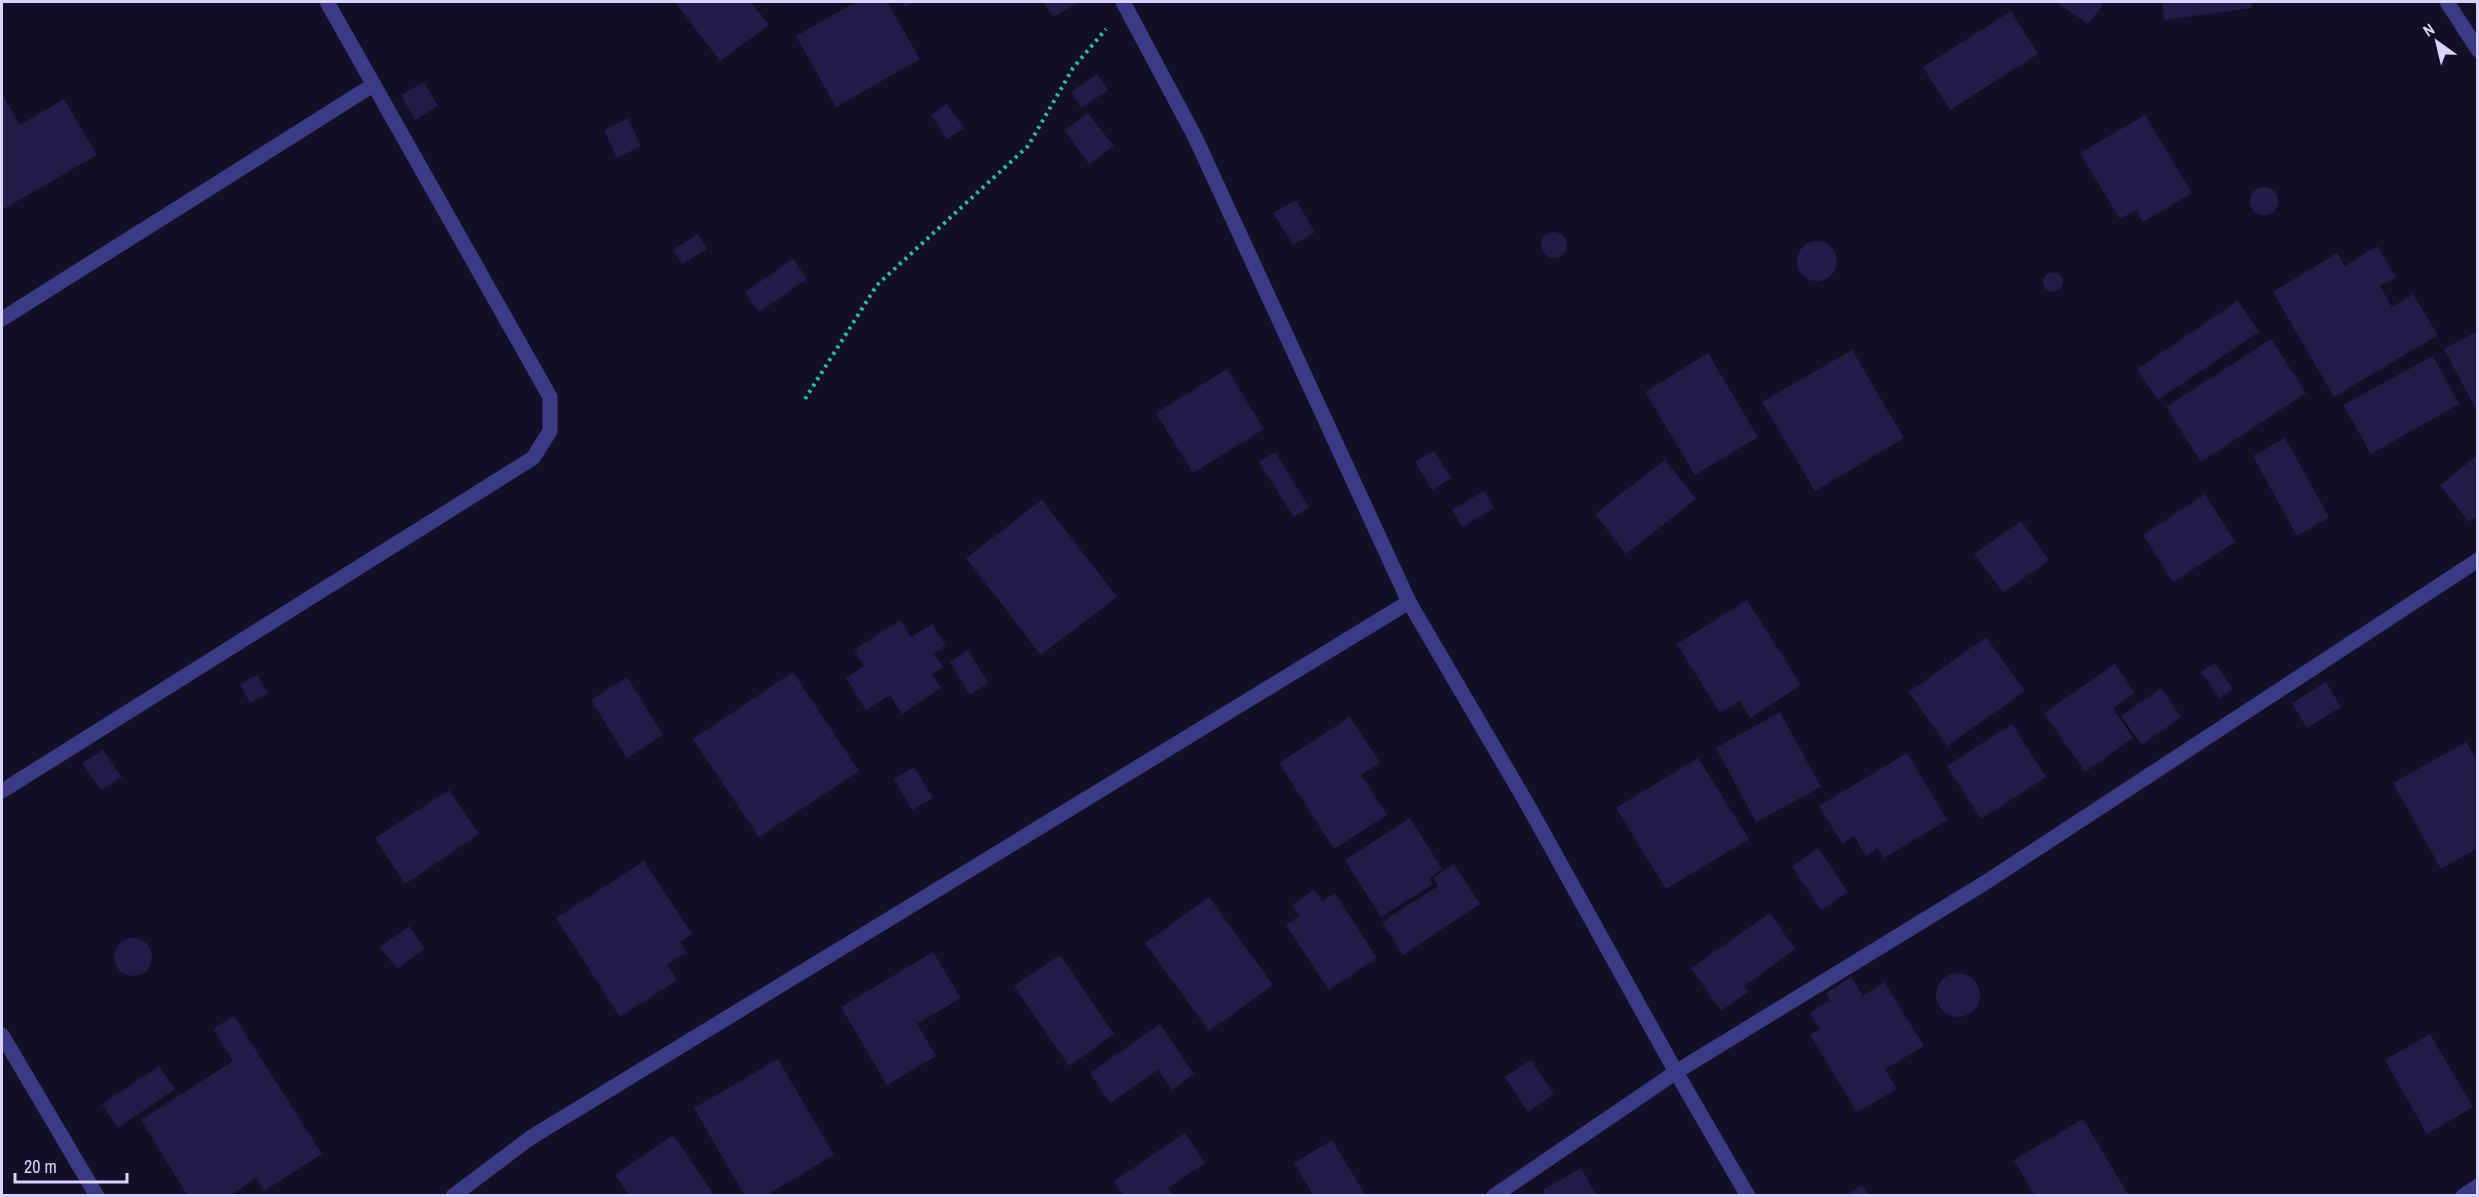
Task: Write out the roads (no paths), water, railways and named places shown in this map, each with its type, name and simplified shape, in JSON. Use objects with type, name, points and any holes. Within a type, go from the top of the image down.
[{"type":"street","points":[[2,791],[533,458],[550,432],[550,397],[327,2]]},
{"type":"street","points":[[2447,2],[2478,50]]},
{"type":"street","points":[[1125,4],[1195,137],[1409,602],[1526,802],[1676,1072],[1748,1196]]},
{"type":"street","points":[[2,319],[373,85]]},
{"type":"street","points":[[1494,1196],[1676,1072],[1983,884],[2478,560]]},
{"type":"street","points":[[453,1196],[530,1138],[1409,602]]},
{"type":"street","points":[[2,1035],[97,1196]]},
{"type":"street","points":[[2463,1196],[2478,1186]]}]
